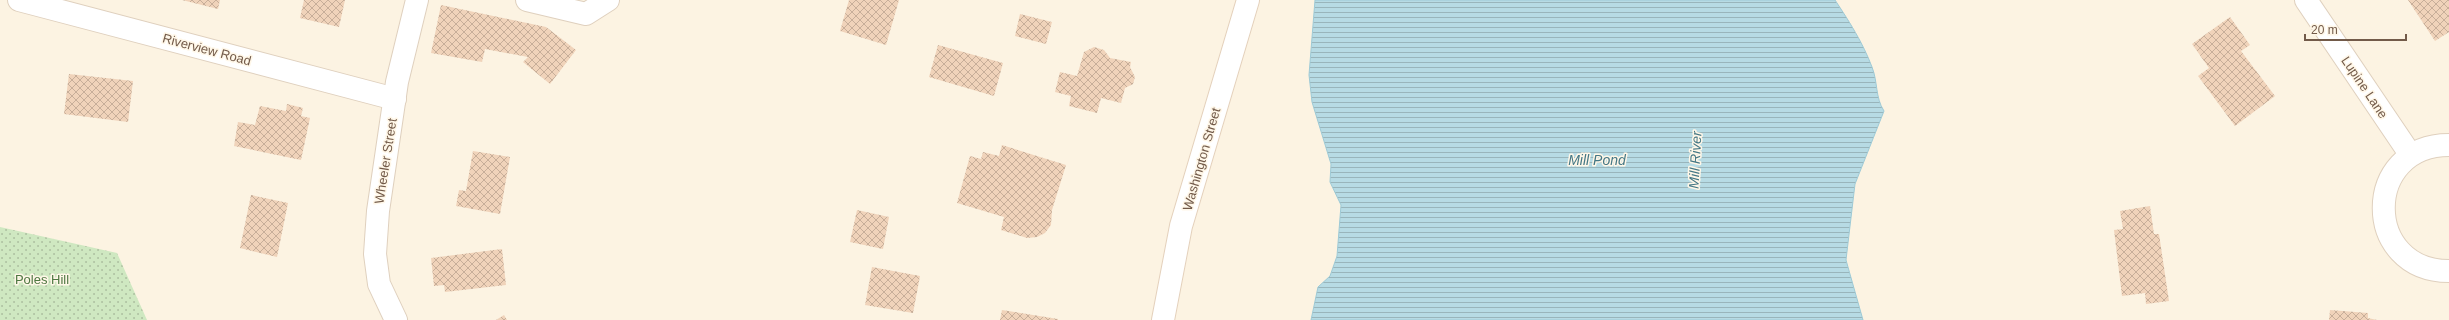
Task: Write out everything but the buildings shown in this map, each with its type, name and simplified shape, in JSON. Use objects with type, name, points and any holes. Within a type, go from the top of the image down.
[{"type":"street","name":"Riverview Road","points":[[19,0],[395,99]]},
{"type":"street","name":"Wheeler Street","points":[[396,320],[379,284],[375,254],[378,211],[395,99],[417,0]]},
{"type":"street","points":[[527,0],[586,14],[608,0]]},
{"type":"street","name":"Washington Street","points":[[1163,320],[1181,226],[1248,0]]},
{"type":"street","name":"Lupine Lane","points":[[2306,0],[2410,154]]},
{"type":"street","points":[[2449,145],[2433,145],[2410,154],[2393,172],[2383,195],[2383,220],[2393,244],[2411,261],[2434,271],[2449,271]]},
{"type":"green space","name":"Poles Hill","points":[[0,227],[117,253],[147,320],[0,320]]},
{"type":"water","name":"Mill Pond","points":[[1315,0],[1835,0],[1855,32],[1868,58],[1874,73],[1879,100],[1884,111],[1855,184],[1846,260],[1863,320],[1311,320],[1318,287],[1330,276],[1337,256],[1341,205],[1330,182],[1331,164],[1312,102],[1309,75]]},
{"type":"water label","name":"Mill River","points":[[1695,160]]}]
